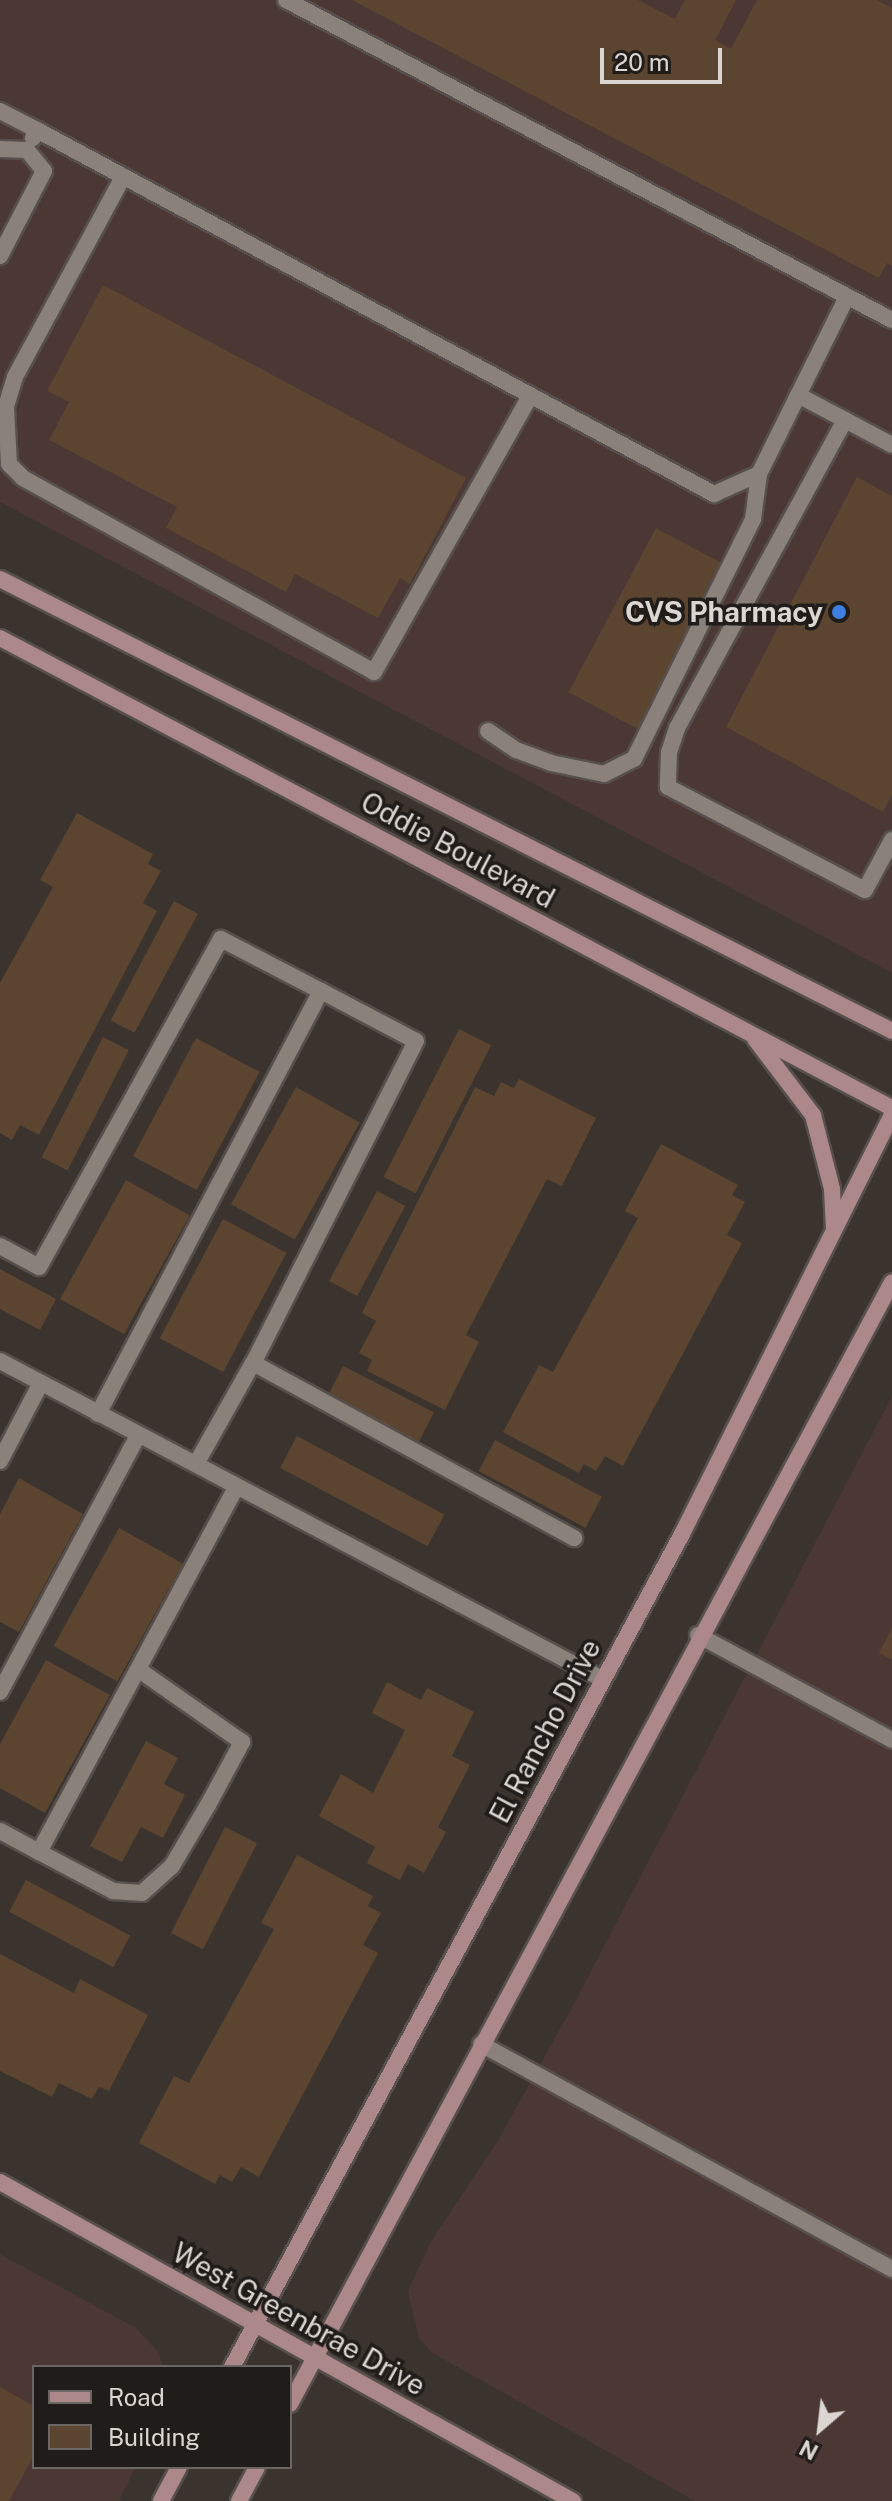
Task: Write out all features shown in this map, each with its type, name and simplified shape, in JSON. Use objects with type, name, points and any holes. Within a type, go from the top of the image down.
[{"type":"main road","name":"Oddie Boulevard","points":[[0,579],[892,1031]]},
{"type":"main road","name":"Oddie Boulevard","points":[[0,638],[892,1108]]},
{"type":"main road","points":[[749,1031],[813,1115],[832,1189],[834,1233]]},
{"type":"main road","name":"El Rancho Drive","points":[[233,2365],[682,1534],[892,1114]]},
{"type":"main road","points":[[292,2400],[698,1635],[887,1299],[892,1282]]},
{"type":"main road","name":"West Greenbrae Drive","points":[[0,2182],[573,2501]]},
{"type":"main road","points":[[161,2501],[178,2469]]},
{"type":"main road","points":[[239,2501],[256,2469]]},
{"type":"lane","points":[[286,0],[892,320]]},
{"type":"lane","points":[[0,111],[714,494],[759,474]]},
{"type":"lane","points":[[27,150],[37,130]]},
{"type":"lane","points":[[0,149],[27,150],[44,171],[0,256]]},
{"type":"lane","points":[[123,177],[15,377],[6,407],[9,464],[23,478],[374,672],[531,395]]},
{"type":"lane","points":[[488,731],[551,763],[604,774],[634,759],[753,519],[759,474],[847,297]]},
{"type":"lane","points":[[798,395],[892,445]]},
{"type":"lane","points":[[845,420],[677,728],[668,787],[865,890],[892,840]]},
{"type":"lane","points":[[0,1246],[39,1267],[221,939],[416,1041],[253,1363],[196,1464]]},
{"type":"lane","points":[[98,1414],[321,991]]},
{"type":"lane","points":[[0,1361],[602,1679]]},
{"type":"lane","points":[[253,1363],[574,1538]]},
{"type":"lane","points":[[0,1461],[41,1383]]},
{"type":"lane","points":[[0,1692],[138,1436]]},
{"type":"lane","points":[[39,1852],[236,1487]]},
{"type":"lane","points":[[698,1635],[892,1740]]},
{"type":"lane","points":[[0,1831],[113,1891],[142,1893],[172,1866],[242,1742],[139,1670]]},
{"type":"lane","points":[[481,2044],[892,2269]]},
{"type":"shaded area","points":[[0,0],[892,0],[892,973],[0,502]]},
{"type":"shaded area","points":[[892,1396],[892,2501],[695,2501],[431,2352],[419,2338],[408,2291],[430,2243],[500,2137],[570,2011]]},
{"type":"shaded area","points":[[0,2254],[136,2328],[159,2353],[162,2365],[32,2365],[32,2469],[135,2469],[119,2501],[0,2501]]},
{"type":"building","points":[[352,0],[638,0],[675,19],[685,0],[736,0],[715,40],[731,49],[757,0],[877,0],[892,8],[892,266],[887,263],[879,278]]},
{"type":"building","points":[[103,285],[466,478],[410,584],[400,578],[378,618],[295,574],[286,592],[166,528],[177,507],[49,440],[69,402],[47,391]]},
{"type":"building","name":"CVS Pharmacy","points":[[857,477],[892,496],[892,795],[883,812],[726,727]]},
{"type":"building","points":[[656,528],[728,566],[641,731],[569,692]]},
{"type":"building","points":[[77,813],[153,854],[148,864],[161,871],[143,903],[157,911],[39,1135],[20,1125],[12,1140],[0,1133],[0,983],[53,887],[40,880]]},
{"type":"building","points":[[174,901],[198,914],[134,1033],[111,1020]]},
{"type":"building","points":[[459,1029],[491,1045],[416,1193],[384,1177]]},
{"type":"building","points":[[103,1037],[129,1050],[68,1170],[42,1157]]},
{"type":"building","points":[[196,1038],[260,1072],[197,1190],[133,1156]]},
{"type":"building","points":[[519,1079],[596,1118],[562,1186],[547,1179],[466,1335],[479,1342],[445,1410],[367,1371],[372,1360],[359,1353],[376,1321],[362,1313],[475,1087],[494,1096],[501,1082],[514,1088]]},
{"type":"building","points":[[296,1087],[360,1122],[295,1240],[231,1204]]},
{"type":"building","points":[[661,1144],[738,1185],[732,1195],[745,1202],[727,1235],[742,1243],[623,1466],[605,1456],[596,1471],[584,1464],[579,1473],[503,1432],[539,1365],[553,1372],[638,1218],[625,1211]]},
{"type":"building","points":[[126,1180],[190,1215],[124,1334],[60,1299]]},
{"type":"building","points":[[377,1191],[405,1206],[357,1296],[329,1281]]},
{"type":"building","points":[[223,1219],[287,1253],[223,1372],[160,1338]]},
{"type":"building","points":[[0,1269],[56,1299],[40,1330],[0,1309]]},
{"type":"building","points":[[343,1366],[434,1412],[419,1442],[328,1395]]},
{"type":"building","points":[[297,1436],[444,1514],[428,1546],[280,1468]]},
{"type":"building","points":[[495,1440],[602,1497],[585,1528],[479,1471]]},
{"type":"building","points":[[19,1478],[83,1514],[19,1632],[0,1622],[0,1514]]},
{"type":"building","points":[[119,1528],[183,1563],[117,1681],[54,1646]]},
{"type":"building","points":[[892,1628],[892,1660],[879,1653]]},
{"type":"building","points":[[46,1660],[110,1695],[45,1813],[0,1788],[0,1744]]},
{"type":"building","points":[[387,1682],[421,1700],[427,1688],[474,1712],[452,1756],[470,1765],[438,1827],[446,1832],[424,1873],[408,1864],[400,1880],[367,1863],[375,1847],[319,1816],[341,1774],[373,1793],[405,1730],[372,1713]]},
{"type":"building","points":[[146,1741],[178,1758],[164,1784],[185,1795],[163,1838],[141,1827],[122,1862],[90,1846]]},
{"type":"building","points":[[225,1827],[257,1843],[203,1949],[171,1933]]},
{"type":"building","points":[[297,1855],[373,1896],[368,1906],[381,1913],[363,1945],[378,1953],[259,2177],[241,2167],[232,2182],[220,2175],[215,2184],[139,2143],[174,2076],[189,2083],[274,1929],[261,1923]]},
{"type":"building","points":[[26,1880],[130,1935],[113,1967],[9,1912]]},
{"type":"building","points":[[0,1954],[74,1993],[80,1979],[148,2015],[109,2091],[99,2087],[92,2099],[59,2083],[52,2097],[0,2071]]},
{"type":"building","points":[[0,2387],[32,2405],[32,2459],[9,2501],[0,2501]]},
{"type":"place","name":"CVS Pharmacy","points":[[839,612]]}]
